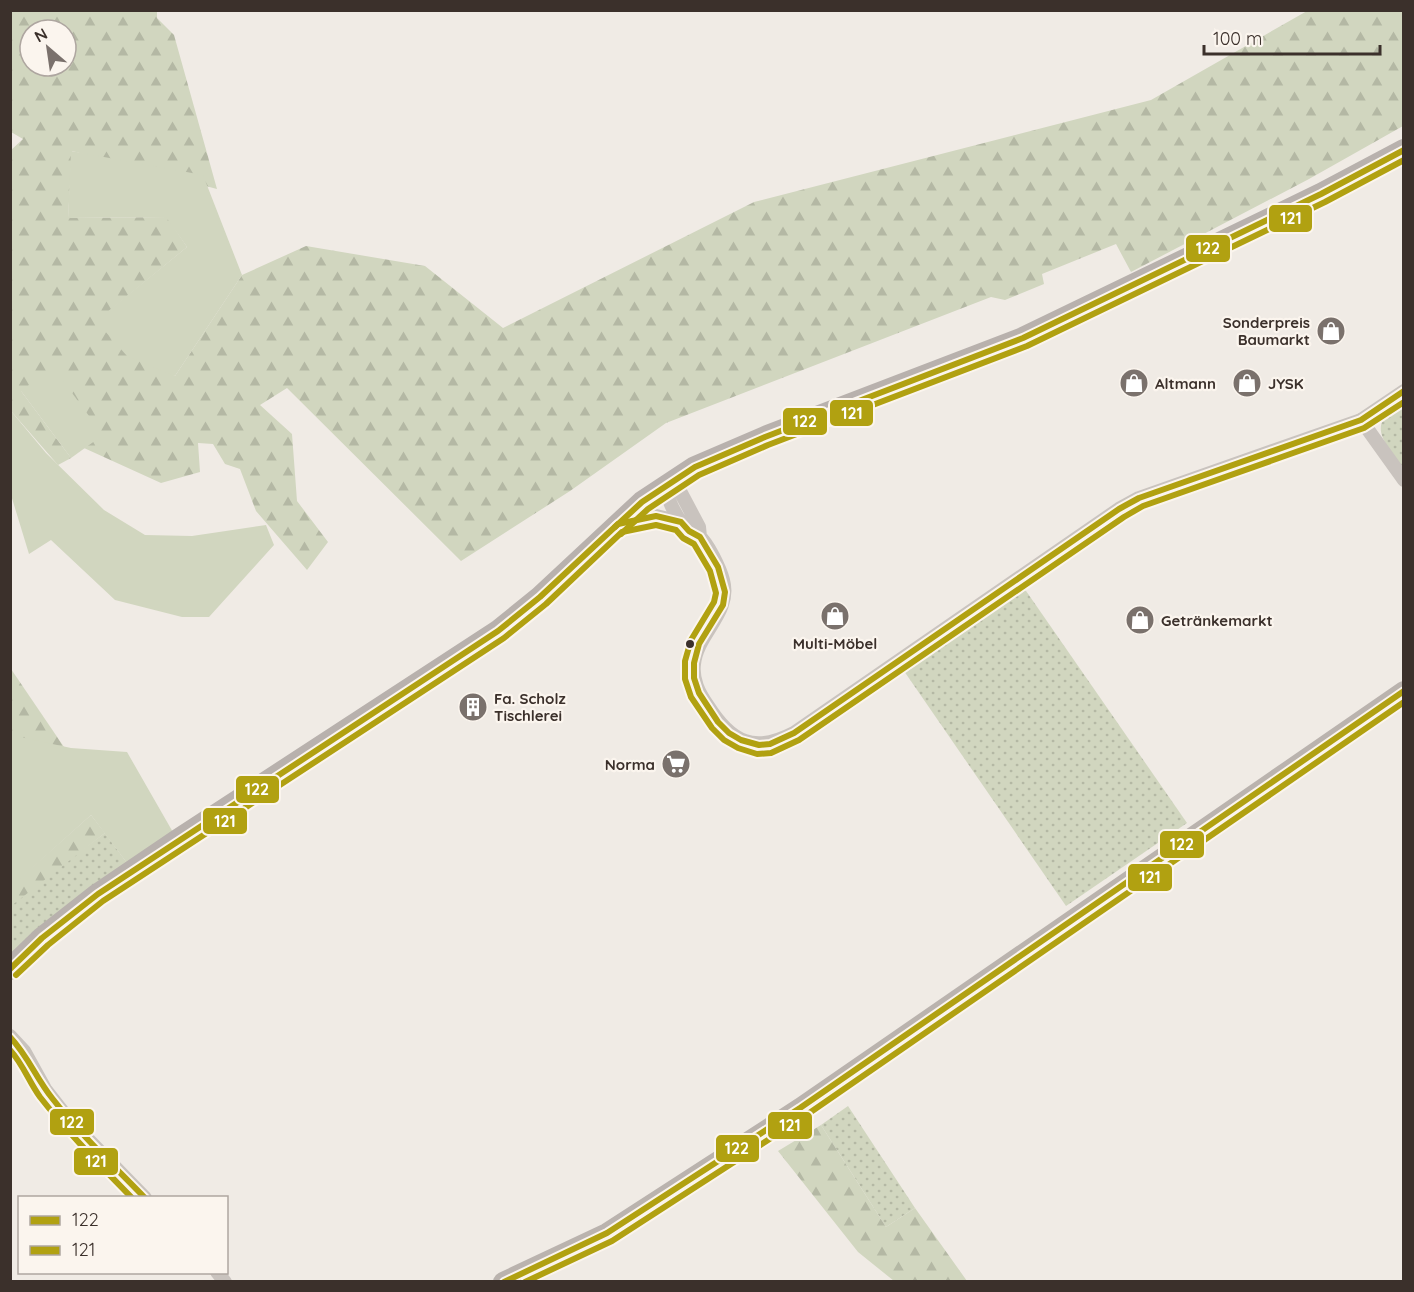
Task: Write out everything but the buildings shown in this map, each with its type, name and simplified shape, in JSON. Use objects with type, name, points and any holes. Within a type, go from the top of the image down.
[{"type":"main road","points":[[10,969],[71,913],[141,864],[498,631],[540,597],[642,502],[695,467],[765,437],[1023,338],[1291,209],[1404,150]]},
{"type":"street","points":[[700,537],[689,531],[681,522],[670,506],[664,486],[677,489],[681,493],[699,527],[700,537],[718,567],[725,592],[723,605],[699,644],[694,663],[694,678],[699,693],[718,722],[729,733],[741,740],[759,745],[770,744],[794,733],[1119,508],[1139,498],[1361,420],[1404,391]]},
{"type":"street","points":[[1361,420],[1404,480]]},
{"type":"street","points":[[618,524],[656,516],[681,522]]},
{"type":"street","points":[[503,1281],[607,1233],[809,1102],[1404,691]]},
{"type":"street","points":[[12,1039],[24,1051],[45,1089],[70,1121],[144,1196]]},
{"type":"green space","points":[[11,11],[157,11],[157,18],[174,35],[217,189],[72,151],[68,218],[167,217],[187,247],[97,321],[175,376],[242,275],[306,246],[425,266],[503,328],[754,202],[1151,100],[1307,11],[1403,11],[1403,126],[1309,179],[1131,272],[1116,244],[1042,274],[1044,284],[1005,300],[991,297],[666,423],[570,491],[461,561],[287,388],[260,405],[292,434],[297,501],[328,542],[307,570],[256,511],[240,469],[225,464],[213,444],[198,443],[200,472],[161,483],[84,448],[102,435],[21,391],[71,458],[58,465],[11,411],[10,151],[23,139],[11,132]]},
{"type":"green space","points":[[71,151],[203,175],[242,275],[175,376],[127,356],[96,321],[187,247],[166,217],[68,218]]},
{"type":"green space","points":[[53,367],[103,435],[71,458],[21,391]]},
{"type":"green space","points":[[1403,399],[1403,468],[1384,440],[1381,425],[1384,417]]},
{"type":"green space","points":[[11,411],[46,453],[104,510],[145,535],[192,536],[266,525],[274,545],[209,617],[182,617],[115,600],[51,540],[29,554],[11,495]]},
{"type":"green space","points":[[1024,588],[1187,823],[1066,906],[904,671]]},
{"type":"green space","points":[[11,669],[66,750],[11,737]]},
{"type":"green space","points":[[11,735],[71,748],[127,752],[174,834],[127,863],[91,815],[11,887]]},
{"type":"green space","points":[[91,815],[105,833],[11,906],[10,887]]},
{"type":"green space","points":[[105,833],[127,863],[11,957],[11,902]]},
{"type":"green space","points":[[848,1106],[915,1208],[886,1227],[821,1125]]},
{"type":"green space","points":[[821,1125],[886,1227],[915,1208],[967,1281],[894,1281],[858,1252],[778,1151]]},
{"type":"transit line","name":"122","points":[[615,527],[642,502],[695,467],[765,437],[1023,338],[1321,194],[1404,150]]},
{"type":"transit line","name":"121","points":[[621,534],[648,509],[699,475],[768,445],[1027,346],[1325,202],[1404,160]]},
{"type":"transit line","name":"122","points":[[10,969],[42,938],[98,894],[498,631],[540,597],[618,524],[656,516],[681,522],[689,531],[700,537],[718,567],[725,592],[723,605],[699,644],[694,663],[694,678],[699,693],[718,722],[729,733],[741,740],[759,745],[770,744],[794,733],[1119,509],[1139,498],[1361,420],[1404,391]]},
{"type":"transit line","name":"121","points":[[16,975],[48,945],[103,901],[504,638],[546,604],[622,532],[656,525],[676,530],[683,538],[694,544],[710,571],[716,593],[714,602],[691,640],[685,661],[685,679],[691,697],[712,728],[724,740],[738,748],[757,754],[771,753],[799,740],[1143,506],[1364,428],[1404,402]]},
{"type":"transit line","name":"122","points":[[504,1282],[607,1233],[800,1108],[1404,691]]},
{"type":"transit line","name":"121","points":[[525,1282],[612,1241],[805,1116],[1404,702]]},
{"type":"transit line","name":"122","points":[[10,1037],[63,1111],[143,1196]]},
{"type":"transit line","name":"121","points":[[10,1050],[51,1110],[84,1149],[130,1196]]},
{"type":"place","name":"Sonderpreis Baumarkt","points":[[1331,331]]},
{"type":"place","name":"Altmann","points":[[1134,383]]},
{"type":"place","name":"JYSK","points":[[1247,383]]},
{"type":"place","name":"Multi-Möbel","points":[[835,616]]},
{"type":"place","name":"Getränkemarkt","points":[[1140,620]]},
{"type":"place","name":"Fa. Scholz Tischlerei","points":[[473,707]]},
{"type":"place","name":"Norma","points":[[676,764]]}]
